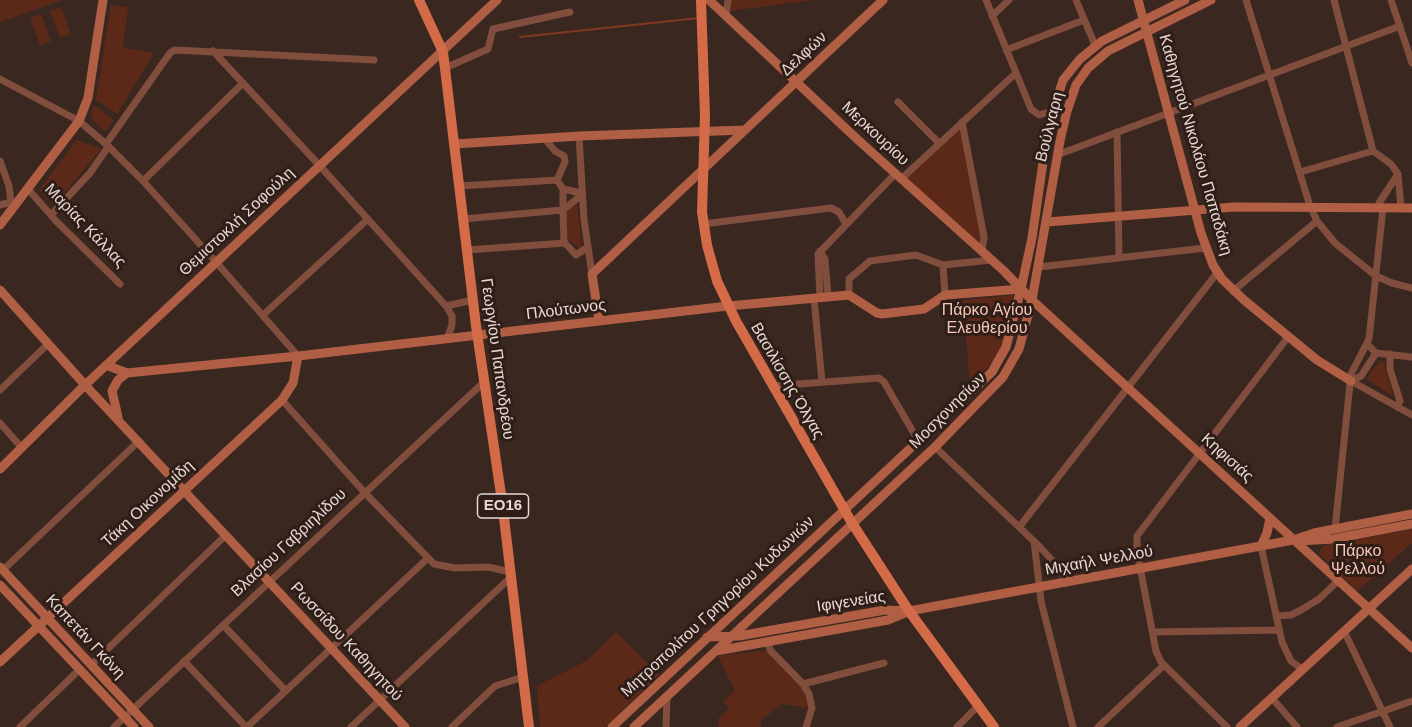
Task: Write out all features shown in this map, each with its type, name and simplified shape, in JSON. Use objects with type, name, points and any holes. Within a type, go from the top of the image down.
[{"type":"main road","name":"Μαρίας Κάλλας","points":[[0,225],[12,206],[28,189],[79,121],[88,98],[103,0]]},
{"type":"main road","name":"Γεωργίου Παπανδρέου","points":[[419,0],[442,52],[445,68],[529,727]]},
{"type":"main road","name":"Θεμιστοκλή Σοφούλη","points":[[0,469],[106,365],[497,0]]},
{"type":"main road","name":"Βασιλίσσης Όλγας","points":[[701,0],[705,131],[703,224],[713,272],[728,306],[772,386],[852,523],[909,611],[994,727]]},
{"type":"main road","name":"Μερκουρίου","points":[[709,0],[1021,289]]},
{"type":"main road","name":"Δελφών","points":[[703,169],[883,0]]},
{"type":"main road","name":"Καθηγητού Νικολάου Παπαδάκη","points":[[1138,0],[1205,248],[1217,273],[1233,291],[1288,337],[1324,365],[1351,381]]},
{"type":"main road","name":"Βούλγαρη","points":[[1021,289],[1027,265],[1045,140],[1060,85],[1066,75],[1095,45],[1185,0]]},
{"type":"main road","name":"Βούλγαρη","points":[[1032,300],[1057,155],[1067,111],[1081,77],[1092,63],[1108,51],[1211,0]]},
{"type":"main road","points":[[454,144],[579,136],[745,130]]},
{"type":"main road","points":[[599,321],[592,274],[703,169]]},
{"type":"main road","points":[[1047,222],[1194,209],[1311,206],[1412,208]]},
{"type":"main road","points":[[1004,271],[1014,272],[1027,265]]},
{"type":"main road","points":[[849,295],[881,314],[924,309],[945,296],[1021,289]]},
{"type":"main road","name":"Κηφισιάς","points":[[1021,289],[1368,609],[1409,643]]},
{"type":"main road","name":"Μοσχονησίων","points":[[844,508],[919,442],[998,364],[1008,341],[1021,289]]},
{"type":"main road","points":[[0,290],[85,385]]},
{"type":"main road","name":"Πλούτωνος","points":[[106,365],[127,373],[298,356],[728,306],[849,295]]},
{"type":"main road","name":"Μοσχονησίων","points":[[852,523],[935,447],[1006,373],[1018,349],[1032,300]]},
{"type":"main road","name":"Τάκη Οικονομίδη","points":[[0,662],[282,399],[293,383],[298,356]]},
{"type":"main road","points":[[118,419],[112,391],[118,380],[127,373]]},
{"type":"main road","name":"Ρωσσίδου Καθηγητού","points":[[85,385],[405,727]]},
{"type":"main road","name":"Μητροπολίτου Γρηγορίου Κυδωνιών","points":[[612,727],[844,508]]},
{"type":"main road","name":"Μιχαήλ Ψελλού","points":[[909,611],[1293,540],[1412,514]]},
{"type":"main road","points":[[1261,546],[1268,533],[1270,518]]},
{"type":"main road","name":"Μητροπολίτου Γρηγορίου Κυδωνιών","points":[[634,727],[852,523]]},
{"type":"main road","name":"Μιχαήλ Ψελλού","points":[[1293,540],[1307,542],[1333,539],[1412,524]]},
{"type":"main road","name":"Καπετάν Γκόνη","points":[[1,569],[149,727]]},
{"type":"main road","points":[[1240,727],[1412,569]]},
{"type":"main road","name":"Καπετάν Γκόνη","points":[[0,585],[37,627],[134,727]]},
{"type":"main road","name":"Ιφιγενείας","points":[[707,637],[763,633],[885,610],[909,611]]},
{"type":"main road","name":"Ιφιγενείας","points":[[715,651],[888,620],[909,611]]},
{"type":"street","points":[[726,16],[728,0]]},
{"type":"street","points":[[986,0],[1033,113],[1039,115],[1052,111]]},
{"type":"street","points":[[992,16],[1009,0]]},
{"type":"street","points":[[1076,0],[1095,45]]},
{"type":"street","points":[[1246,0],[1317,221],[1335,243],[1376,276],[1392,284],[1412,288]]},
{"type":"street","points":[[1334,0],[1372,151],[1391,164],[1398,174],[1401,208]]},
{"type":"street","points":[[1391,0],[1412,63]]},
{"type":"street","points":[[445,68],[488,49],[493,29],[570,12]]},
{"type":"street","points":[[1006,50],[1084,20]]},
{"type":"street","points":[[1057,155],[1400,26]]},
{"type":"street","points":[[51,215],[90,173],[170,53],[180,49],[374,60]]},
{"type":"street","points":[[213,51],[446,306],[452,316],[452,325],[447,339]]},
{"type":"street","points":[[822,382],[821,297],[817,257],[820,251],[846,224],[1016,73]]},
{"type":"street","points":[[0,79],[79,121],[107,145],[143,181],[298,356]]},
{"type":"street","points":[[143,181],[243,83]]},
{"type":"street","points":[[898,102],[939,143]]},
{"type":"street","points":[[962,122],[984,237],[982,251]]},
{"type":"street","points":[[1117,132],[1119,258]]},
{"type":"street","points":[[579,136],[584,220],[592,274]]},
{"type":"street","points":[[544,138],[555,151],[564,156],[565,162],[557,180]]},
{"type":"street","points":[[1300,172],[1372,151]]},
{"type":"street","points":[[0,161],[9,186],[12,206],[0,206]]},
{"type":"street","points":[[1335,529],[1352,370],[1368,345],[1383,208],[1379,203],[1398,174]]},
{"type":"street","points":[[557,180],[562,189],[565,243],[576,255],[588,247]]},
{"type":"street","points":[[459,186],[557,180]]},
{"type":"street","name":"Μαρίας Κάλλας","points":[[28,189],[120,284]]},
{"type":"street","points":[[463,219],[563,210],[578,198],[577,192],[562,189]]},
{"type":"street","points":[[703,224],[831,208],[839,212],[846,224]]},
{"type":"street","points":[[263,315],[368,219]]},
{"type":"street","points":[[1233,291],[1317,221]]},
{"type":"street","points":[[467,250],[565,243]]},
{"type":"street","points":[[1039,267],[1205,248]]},
{"type":"street","points":[[849,295],[849,279],[870,261],[915,255],[943,265],[991,260]]},
{"type":"street","points":[[943,265],[945,296]]},
{"type":"street","points":[[1020,526],[1217,273]]},
{"type":"street","points":[[446,306],[473,300]]},
{"type":"street","points":[[1227,727],[1163,666],[1156,651],[1136,545],[1138,531],[1288,337]]},
{"type":"street","points":[[0,390],[48,344]]},
{"type":"street","points":[[1368,345],[1376,353],[1412,357]]},
{"type":"street","points":[[1351,381],[1361,376],[1376,353]]},
{"type":"street","points":[[1390,354],[1390,369],[1400,401],[1397,407]]},
{"type":"street","points":[[772,386],[876,378],[882,380],[919,442]]},
{"type":"street","name":"Βλασίου Γαβριηλίδου","points":[[114,727],[485,381]]},
{"type":"street","name":"Καθηγητού Νικολάου Παπαδάκη","points":[[1351,381],[1412,415]]},
{"type":"street","points":[[282,399],[365,493],[434,564],[444,567],[488,567],[511,575],[351,727]]},
{"type":"street","points":[[0,423],[22,448]]},
{"type":"street","points":[[1,569],[139,441]]},
{"type":"street","points":[[935,447],[1020,526],[1060,569],[1067,582]]},
{"type":"street","points":[[92,665],[226,535]]},
{"type":"street","points":[[1034,541],[1039,587],[1073,727]]},
{"type":"street","points":[[1261,546],[1278,630],[1291,661],[1302,669]]},
{"type":"street","points":[[184,661],[247,727],[428,558]]},
{"type":"street","points":[[1276,616],[1291,615],[1301,610],[1319,599],[1338,581]]},
{"type":"street","points":[[224,624],[286,691]]},
{"type":"street","points":[[1153,632],[1278,630]]},
{"type":"street","points":[[1344,631],[1390,727]]},
{"type":"street","points":[[768,642],[770,650],[803,684],[809,694],[812,708],[806,727]]},
{"type":"street","points":[[803,684],[884,663]]},
{"type":"street","points":[[1098,727],[1163,666]]},
{"type":"street","points":[[20,727],[79,670]]},
{"type":"street","points":[[452,727],[495,686],[522,677]]},
{"type":"street","points":[[666,727],[667,696]]},
{"type":"street","points":[[1272,698],[1297,727]]},
{"type":"street","points":[[1337,727],[1412,701]]},
{"type":"street","points":[[957,727],[978,706]]},
{"type":"green space","points":[[0,0],[62,0],[0,22]]},
{"type":"green space","points":[[731,0],[814,0],[729,11]]},
{"type":"green space","points":[[111,5],[128,7],[123,48],[154,53],[117,114],[96,100]]},
{"type":"green space","points":[[61,7],[71,34],[60,38],[50,11]]},
{"type":"green space","points":[[41,14],[51,41],[40,45],[30,18]]},
{"type":"green space","points":[[94,105],[114,120],[106,132],[92,119],[91,113]]},
{"type":"green space","points":[[962,122],[983,247],[901,179]]},
{"type":"green space","points":[[77,140],[101,149],[54,205],[39,190]]},
{"type":"green space","points":[[577,204],[582,249],[568,240],[565,212]]},
{"type":"green space","name":"Πάρκο Αγίου Ελευθερίου","points":[[1017,295],[1001,352],[996,360],[970,384],[963,300]]},
{"type":"green space","points":[[1381,360],[1384,363],[1393,396],[1366,379]]},
{"type":"green space","name":"Πάρκο Ψελλού","points":[[1412,529],[1412,543],[1357,591],[1319,554],[1322,546]]},
{"type":"green space","points":[[616,632],[659,675],[605,727],[540,727],[537,686],[586,661]]},
{"type":"green space","points":[[770,650],[803,684],[812,708],[782,704],[761,720],[761,727],[719,727],[718,719],[729,709],[723,702],[735,691],[718,656]]},
{"type":"waterway","points":[[520,37],[699,18]]}]
